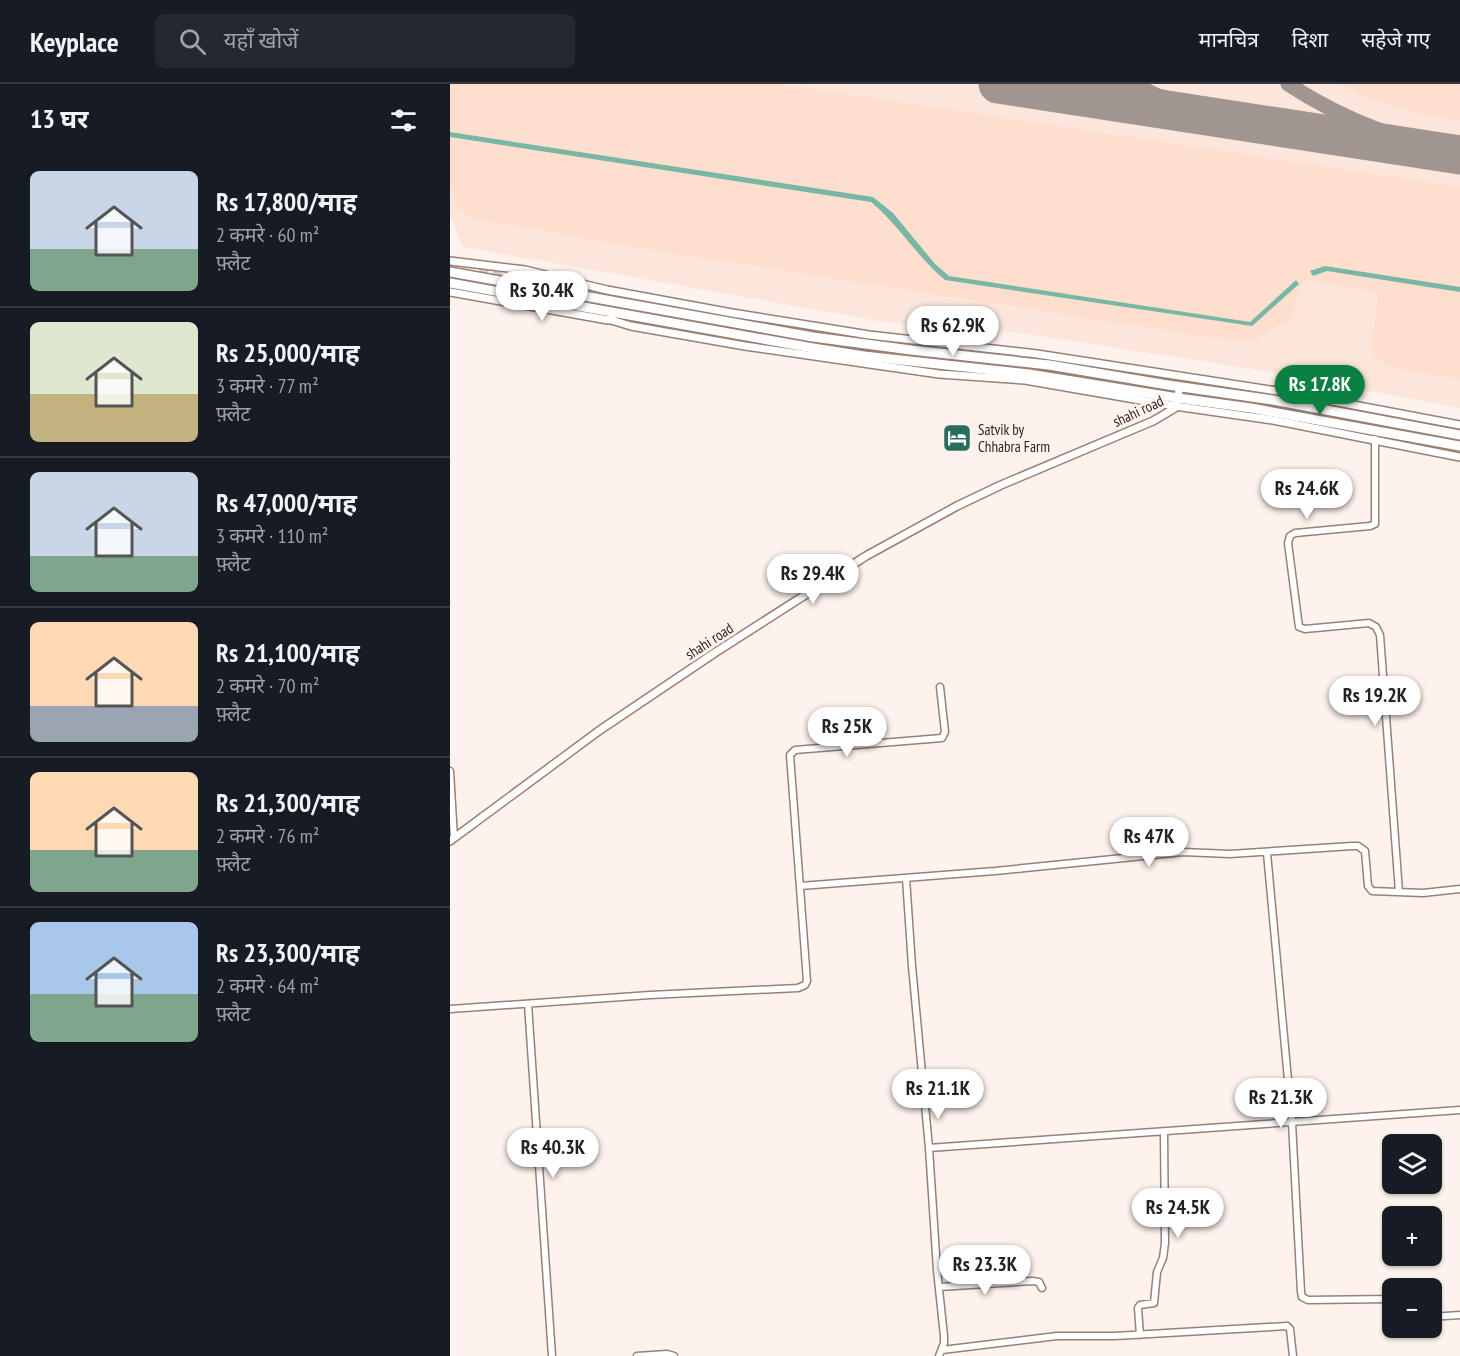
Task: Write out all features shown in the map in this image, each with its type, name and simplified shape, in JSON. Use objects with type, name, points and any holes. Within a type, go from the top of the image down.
[{"type":"highway","points":[[450,272],[813,337],[1029,362],[1273,400],[1460,435]]},
{"type":"highway","points":[[450,284],[612,316],[864,356],[1029,374],[1177,402],[1251,408],[1460,446]]},
{"type":"street","points":[[450,261],[525,270],[607,290],[732,314],[869,336],[1045,355],[1290,393],[1460,425]]},
{"type":"street","points":[[450,292],[529,308],[612,316]]},
{"type":"street","name":"shahi road","points":[[452,839],[600,730],[866,556],[957,506],[1001,485],[1153,421],[1173,410],[1180,387]]},
{"type":"street","points":[[1177,402],[1460,457]]},
{"type":"street","points":[[1374,439],[1375,524],[1295,533],[1290,536],[1288,543],[1299,627],[1369,623],[1379,631],[1382,645],[1399,892]]},
{"type":"street","points":[[450,1009],[642,995],[803,987],[807,981],[791,752],[942,738],[945,732],[940,687]]},
{"type":"street","points":[[450,771],[452,839]]},
{"type":"street","points":[[800,886],[1193,852],[1267,853],[1358,846],[1363,847],[1366,854],[1370,890],[1423,893],[1460,889]]},
{"type":"street","points":[[1267,853],[1293,1123],[1302,1297],[1308,1300],[1382,1299]]},
{"type":"street","points":[[906,878],[944,1336],[940,1353],[1058,1336],[1140,1335],[1287,1326],[1290,1329],[1293,1356]]},
{"type":"street","points":[[528,1004],[552,1356]]},
{"type":"street","points":[[929,1148],[1460,1110]]},
{"type":"street","points":[[1140,1335],[1138,1308],[1140,1305],[1154,1303],[1157,1272],[1165,1251],[1164,1132]]},
{"type":"street","points":[[939,1287],[1032,1281],[1039,1282],[1042,1288]]},
{"type":"street","points":[[1442,1317],[1460,1316]]},
{"type":"street","points":[[637,1356],[667,1354],[674,1356]]},
{"type":"shaded area","points":[[450,84],[1460,84],[1460,408],[1265,371],[1013,332],[884,322],[463,247],[450,215]]},
{"type":"shaded area","points":[[450,84],[781,84],[1460,187],[1460,379],[1387,367],[1372,353],[1379,292],[1303,280],[1291,319],[1252,341],[1208,337],[639,248],[471,218],[460,210],[450,187]]},
{"type":"shaded area","points":[[1341,84],[1460,84],[1460,121],[1399,108]]},
{"type":"shaded area","points":[[450,132],[873,197],[893,213],[935,264],[949,276],[1250,322],[1296,280],[1299,284],[1252,326],[945,280],[871,202],[450,137]]},
{"type":"shaded area","points":[[1325,266],[1460,287],[1460,292],[1327,271],[1313,276],[1310,271]]},
{"type":"taxiway","points":[[1133,84],[1158,96],[1241,121]]},
{"type":"taxiway","points":[[1288,84],[1349,118],[1371,127],[1415,142],[1460,153]]},
{"type":"runway","points":[[998,84],[1460,155]]},
{"type":"tunnel","points":[[479,273],[814,331],[913,346],[1002,353]]},
{"type":"tunnel","points":[[471,291],[551,307]]},
{"type":"tunnel","points":[[609,317],[770,347]]},
{"type":"tunnel","points":[[1015,354],[1384,414]]},
{"type":"tunnel","points":[[911,367],[993,374]]},
{"type":"place","name":"Satvik by Chhabra Farm","points":[[957,438]]}]
